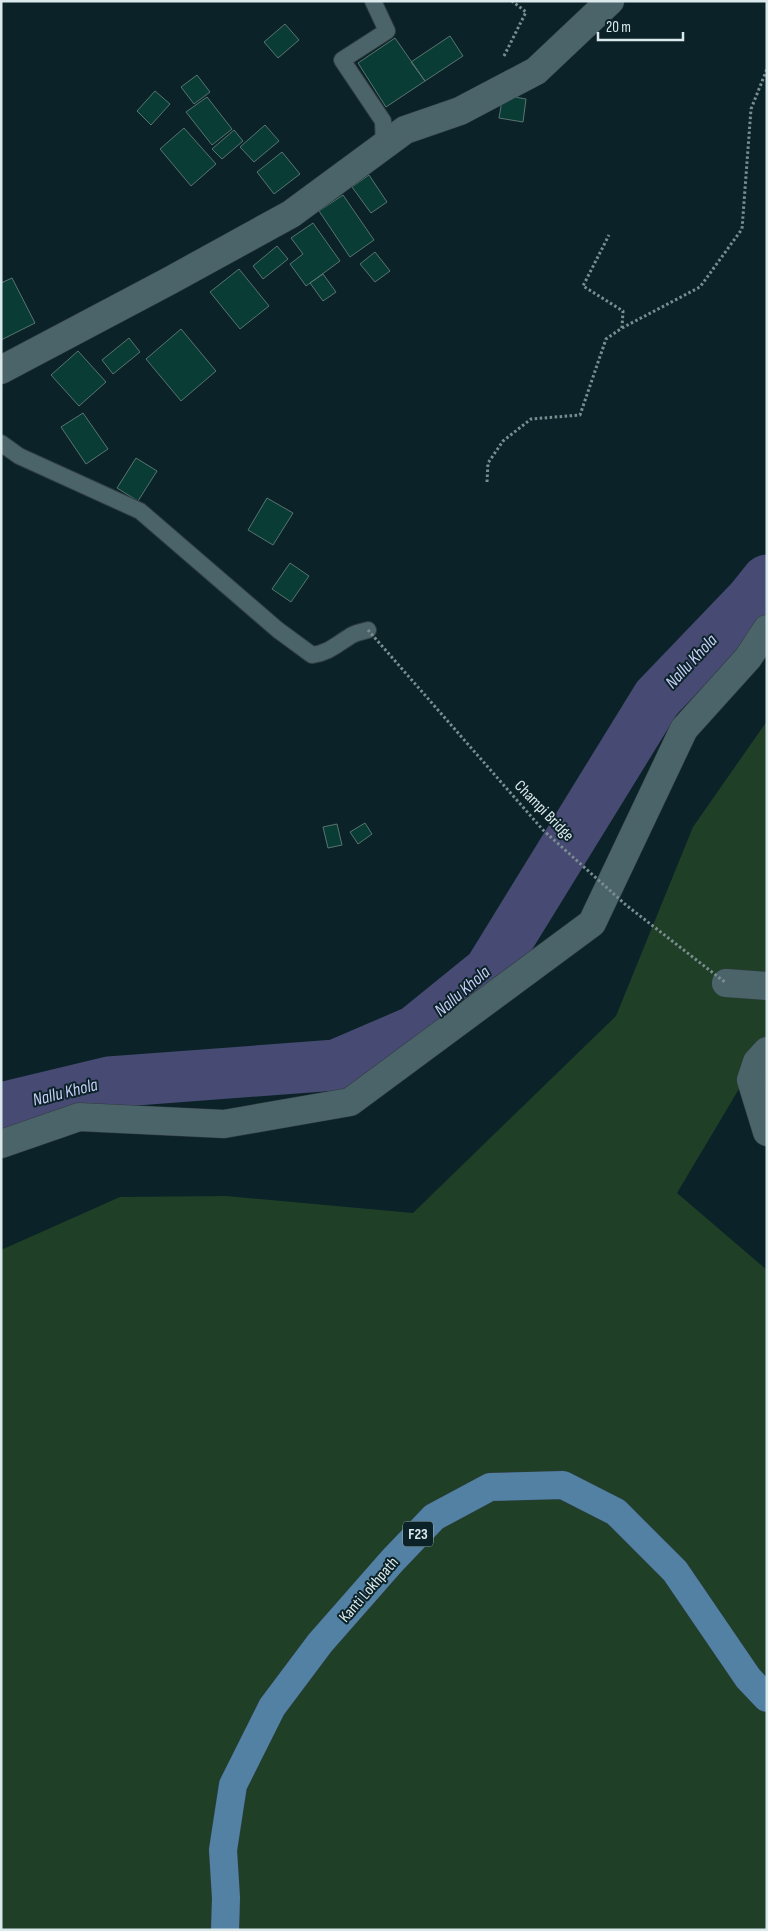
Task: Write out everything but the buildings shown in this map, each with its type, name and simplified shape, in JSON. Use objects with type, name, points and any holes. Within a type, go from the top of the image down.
[{"type":"main road","name":"Kanti Lokhpath","points":[[225,1930],[226,1898],[223,1850],[233,1785],[272,1707],[320,1643],[392,1561],[434,1517],[490,1487],[562,1485],[616,1512],[675,1571],[748,1678],[767,1698]]},
{"type":"street","points":[[1,370],[291,214],[405,130],[460,111],[536,71],[610,1]]},
{"type":"street","points":[[1,1144],[79,1117],[224,1124],[350,1102],[592,923],[684,729],[748,658],[767,629]]},
{"type":"street","points":[[726,983],[767,986]]},
{"type":"street","points":[[767,1050],[757,1062],[752,1080],[767,1132]]},
{"type":"lane","points":[[373,1],[387,31],[342,60],[383,121],[384,146]]},
{"type":"lane","points":[[1,443],[18,456],[140,511],[278,630],[312,655],[322,654],[334,648],[350,635],[368,630]]},
{"type":"path","points":[[495,92],[494,76],[526,12],[512,1]]},
{"type":"path","points":[[487,482],[488,463],[503,441],[531,419],[580,415],[606,339],[622,328],[700,287],[742,229],[751,109],[767,69]]},
{"type":"path","points":[[609,235],[583,286],[623,311],[622,328]]},
{"type":"path","name":"Champi Bridge","points":[[368,630],[543,830],[626,905],[726,983]]},
{"type":"green space","points":[[767,721],[767,1042],[677,1193],[767,1270],[767,1930],[1,1930],[1,1250],[120,1197],[226,1196],[413,1213],[616,1016],[693,827]]},
{"type":"waterway","name":"Nallu Khola","points":[[1,1108],[109,1082],[336,1065],[415,1031],[489,971],[657,698],[751,600],[767,580]]}]
